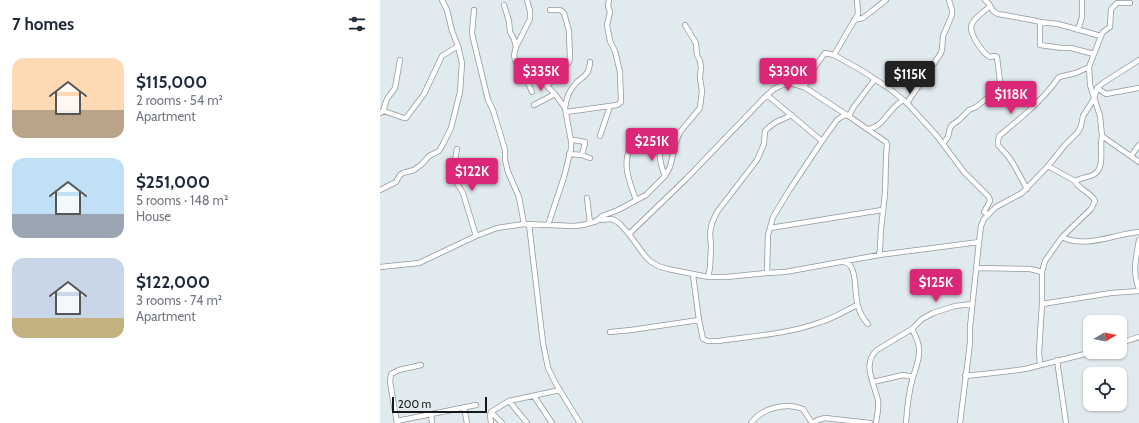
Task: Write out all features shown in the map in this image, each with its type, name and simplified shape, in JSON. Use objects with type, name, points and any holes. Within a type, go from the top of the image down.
[{"type":"street","points":[[380,190],[396,182],[403,173],[414,170],[429,156],[438,151],[443,144],[453,122],[460,92],[462,63],[447,10],[442,0]]},
{"type":"street","points":[[527,0],[530,11],[530,19],[514,55],[515,60],[524,73],[532,92]]},
{"type":"street","points":[[565,110],[610,106],[621,102],[618,60],[610,41],[607,26],[610,12],[608,6],[609,0]]},
{"type":"street","points":[[834,55],[858,12],[857,0]]},
{"type":"street","points":[[854,20],[863,18],[886,0]]},
{"type":"street","points":[[868,129],[876,127],[896,104],[906,101],[941,53],[943,36],[952,12],[949,0]]},
{"type":"street","points":[[985,0],[993,12],[998,14],[1058,24],[1101,36]]},
{"type":"street","points":[[1078,30],[1082,17],[1082,0]]},
{"type":"street","points":[[1075,181],[1092,176],[1099,171],[1101,166],[1102,136],[1100,116],[1090,85],[1089,67],[1103,32],[1110,27],[1112,8],[1119,2],[1130,3]]},
{"type":"street","points":[[504,5],[509,21],[510,32],[514,39],[516,48]]},
{"type":"street","points":[[943,144],[948,137],[952,125],[969,110],[976,107],[996,91],[1000,85],[997,57],[990,57],[986,54],[974,38],[971,25],[973,20],[990,6]]},
{"type":"street","points":[[474,10],[472,38],[488,100],[493,110],[503,144],[508,172],[519,197],[526,224],[548,368],[580,423]]},
{"type":"street","points":[[547,86],[570,59],[569,31],[564,13],[560,10],[550,10]]},
{"type":"street","points":[[1040,22],[1040,44],[1062,48],[1072,48],[1094,54]]},
{"type":"street","points":[[598,220],[602,216],[618,210],[648,193],[665,176],[670,167],[680,132],[700,108],[702,96],[700,61],[696,54],[696,44],[685,25]]},
{"type":"street","points":[[400,60],[395,88],[386,101],[381,112],[406,118],[424,94],[442,56],[458,46]]},
{"type":"street","points":[[804,87],[816,65],[825,53],[834,55],[890,89],[906,101],[943,144],[964,172],[989,197],[990,201],[984,212],[988,214]]},
{"type":"street","points":[[960,423],[970,343],[972,304],[979,242],[981,226],[984,219],[996,207],[1022,193],[1078,132],[1083,116],[1094,99],[1097,88],[1139,60]]},
{"type":"street","points":[[565,110],[568,95],[577,82],[588,73],[590,62]]},
{"type":"street","points":[[1026,189],[1014,165],[998,145],[999,136],[1037,103],[1055,84],[1059,77],[1076,73],[1089,67]]},
{"type":"street","points":[[524,73],[540,80],[555,94],[565,110],[571,141],[564,177],[548,225]]},
{"type":"street","points":[[848,116],[875,79]]},
{"type":"street","points":[[629,234],[691,174],[774,88],[790,84],[804,87],[885,141],[887,145],[885,192],[882,210],[880,238],[881,248],[879,255]]},
{"type":"street","points":[[1097,88],[1106,94],[1139,88]]},
{"type":"street","points":[[534,104],[555,94]]},
{"type":"street","points":[[767,95],[822,141]]},
{"type":"street","points":[[600,136],[610,106]]},
{"type":"street","points":[[708,277],[711,248],[710,233],[712,223],[717,212],[757,160],[764,144],[765,131],[776,122],[792,115]]},
{"type":"street","points":[[767,273],[767,245],[773,217],[822,141],[838,120],[843,116],[848,116]]},
{"type":"street","points":[[1102,136],[1139,162]]},
{"type":"street","points":[[571,141],[585,142],[582,155]]},
{"type":"street","points":[[632,143],[626,159],[628,176],[636,200]]},
{"type":"street","points":[[659,144],[659,157],[665,176]]},
{"type":"street","points":[[1131,156],[1139,145]]},
{"type":"street","points":[[457,149],[452,169],[453,177],[463,192],[476,236]]},
{"type":"street","points":[[569,154],[582,155],[590,158]]},
{"type":"street","points":[[1040,364],[1039,346],[1042,304],[1042,272],[1044,261],[1062,237],[1091,210],[1095,201],[1077,185],[1075,181],[1048,166]]},
{"type":"street","points":[[587,198],[590,223]]},
{"type":"street","points":[[770,228],[882,210]]},
{"type":"street","points":[[380,267],[419,263],[476,236],[497,228],[526,224],[574,226],[608,219],[619,223],[650,261],[658,266],[693,275],[708,277],[785,272],[879,255],[979,242]]},
{"type":"street","points":[[1062,237],[1069,240],[1087,242],[1139,232]]},
{"type":"street","points":[[1042,304],[1139,290],[1135,272],[1139,240]]},
{"type":"street","points":[[842,261],[849,264],[852,268],[857,305],[861,316],[868,324]]},
{"type":"street","points":[[976,268],[1030,269],[1042,272]]},
{"type":"street","points":[[693,275],[703,339],[708,341],[719,341],[785,332],[806,327],[831,319],[857,305]]},
{"type":"street","points":[[876,423],[878,402],[869,367],[870,359],[877,350],[912,329],[922,319],[933,313],[955,306],[972,304]]},
{"type":"street","points":[[610,332],[699,320]]},
{"type":"street","points":[[906,423],[913,377],[918,362],[920,349],[912,329]]},
{"type":"street","points":[[1127,341],[1139,337]]},
{"type":"street","points":[[965,376],[1025,369],[1083,354]]},
{"type":"street","points":[[1057,360],[1066,423]]},
{"type":"street","points":[[421,365],[399,370],[391,374],[390,382],[397,422],[476,405]]},
{"type":"street","points":[[873,382],[903,375],[913,377]]},
{"type":"street","points":[[491,412],[509,401],[560,390]]},
{"type":"street","points":[[534,396],[552,423]]},
{"type":"street","points":[[509,401],[527,423]]},
{"type":"street","points":[[751,423],[759,415],[776,407],[792,406],[803,409],[812,423],[825,418],[870,423]]},
{"type":"street","points":[[464,407],[467,423]]},
{"type":"street","points":[[491,412],[491,423]]},
{"type":"street","points":[[491,412],[502,423]]},
{"type":"street","points":[[431,414],[432,423]]}]
